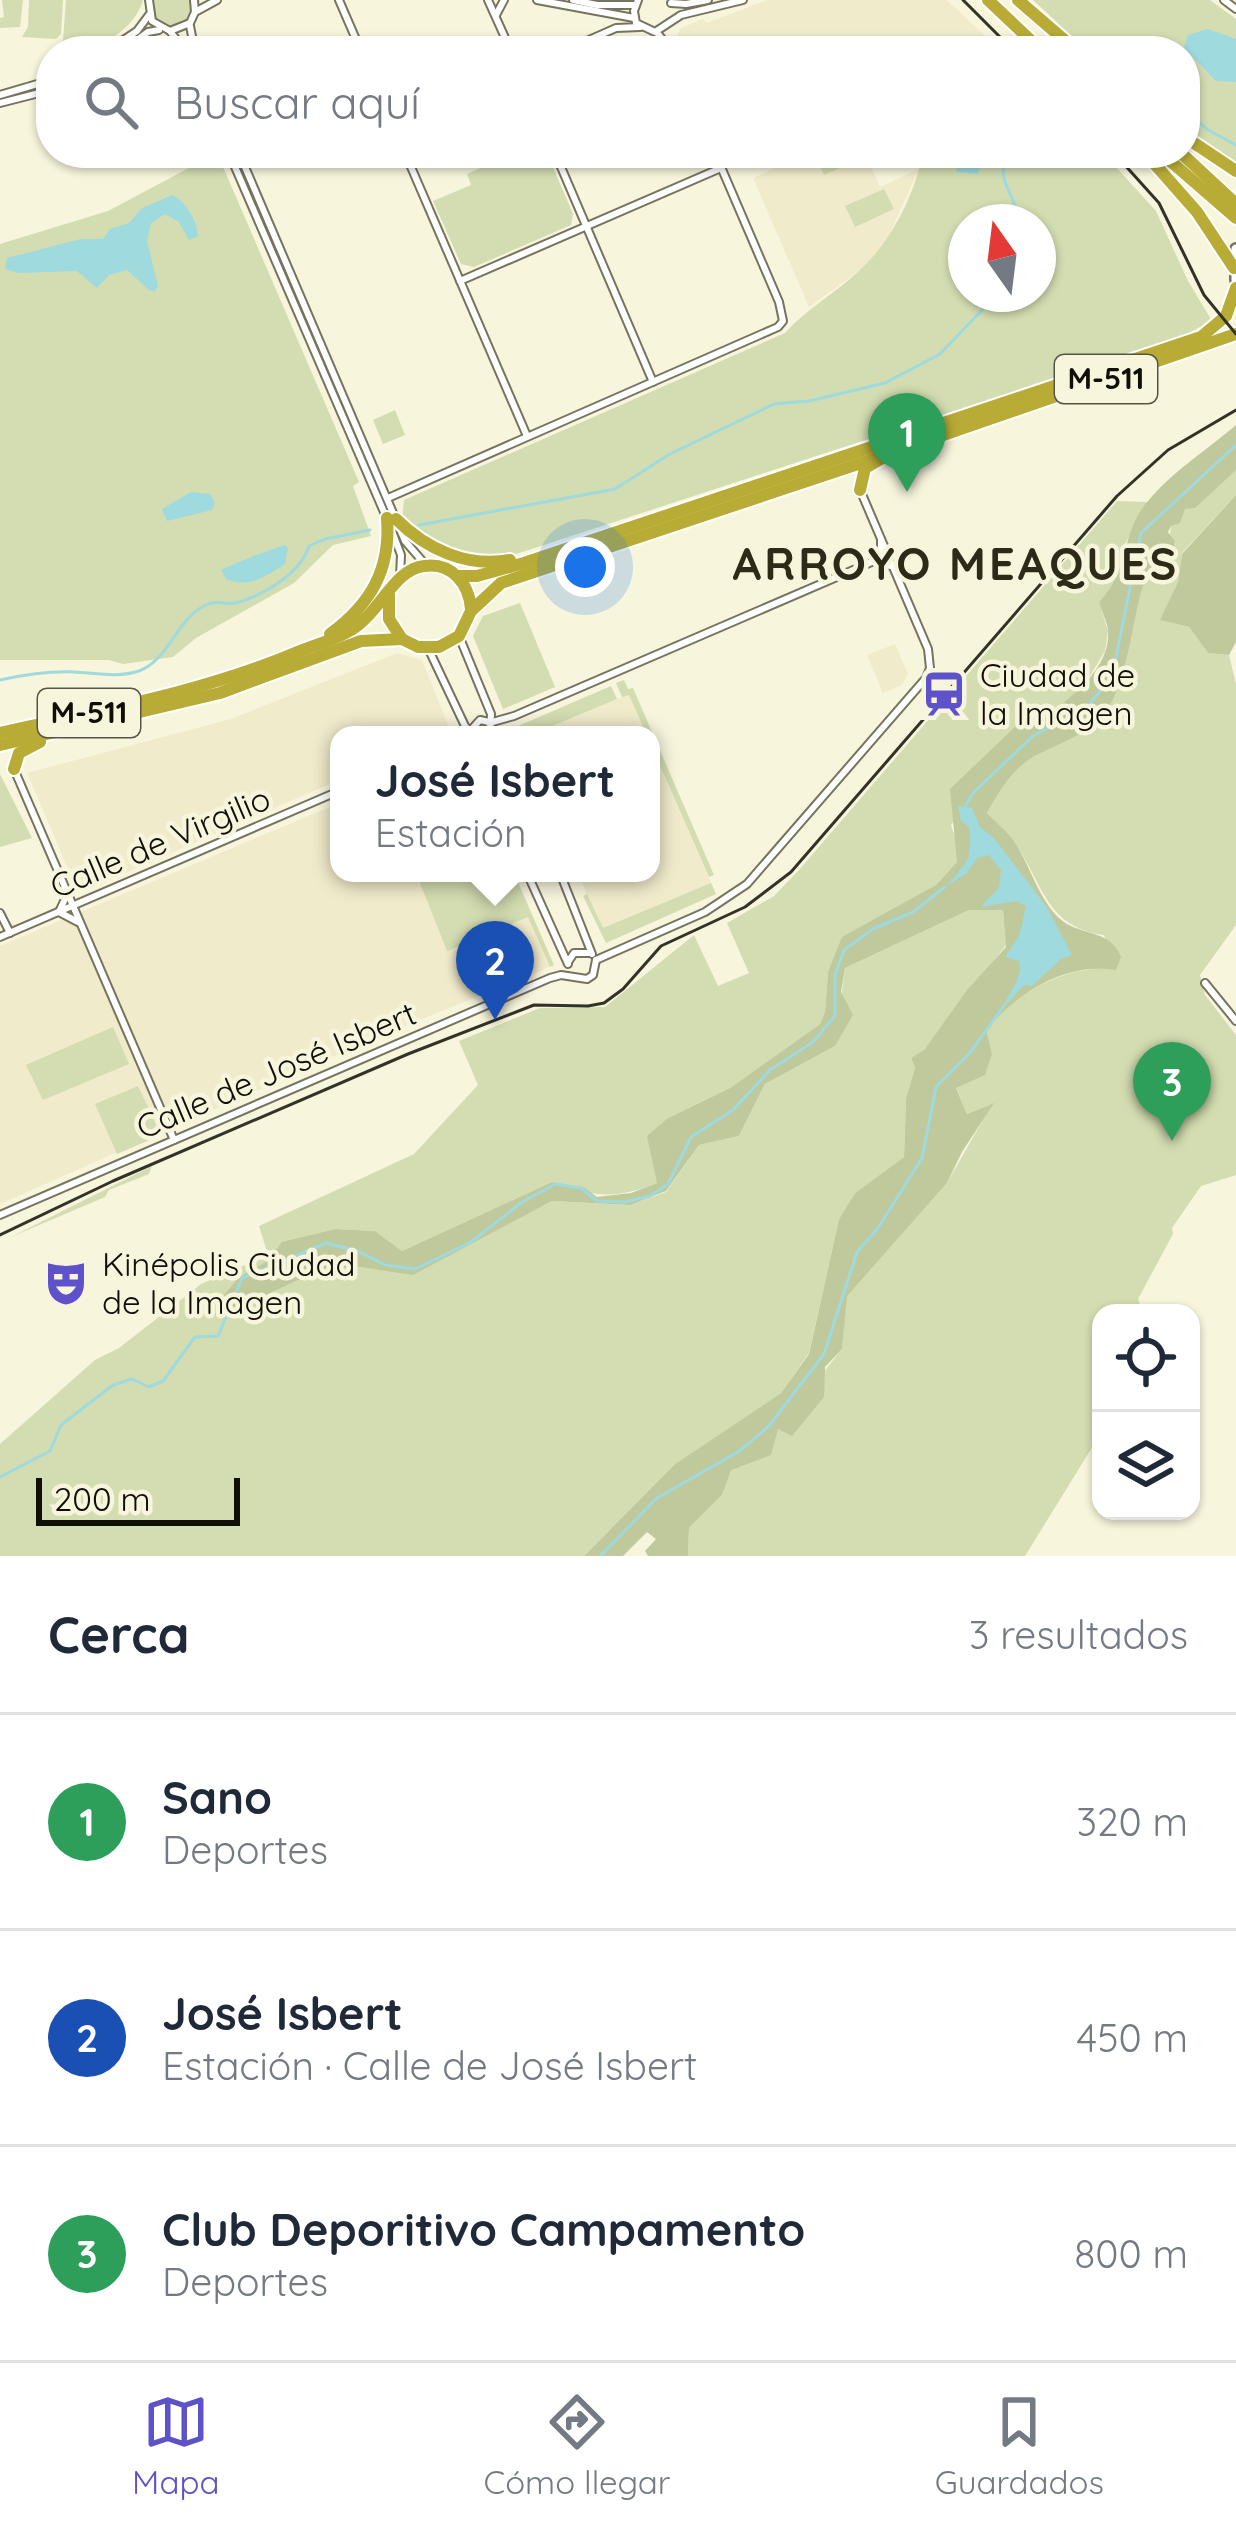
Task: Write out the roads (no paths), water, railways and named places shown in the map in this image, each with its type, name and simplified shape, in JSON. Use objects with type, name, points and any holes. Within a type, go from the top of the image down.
[{"type":"highway","points":[[988,0],[1026,36]]},
{"type":"highway","points":[[1018,0],[1058,36]]},
{"type":"highway","points":[[1200,147],[1236,171]]},
{"type":"highway","points":[[1158,168],[1197,212],[1235,279]]},
{"type":"highway","points":[[1178,168],[1236,218]]},
{"type":"highway","points":[[1197,168],[1236,204]]},
{"type":"highway","name":"M-511","points":[[458,576],[486,574],[1201,337],[1226,316],[1235,279]]},
{"type":"highway","name":"M-511","points":[[459,636],[471,611],[501,583],[1236,334]]},
{"type":"highway","points":[[860,490],[865,468],[891,453]]},
{"type":"highway","points":[[825,475],[846,476],[860,490]]},
{"type":"highway","points":[[312,646],[344,624],[378,583],[392,519],[426,544],[460,558],[501,562],[535,557]]},
{"type":"highway","points":[[400,577],[427,565],[438,566],[466,586],[471,611]]},
{"type":"highway","name":"M-511","points":[[0,733],[200,687],[312,646],[352,630],[389,595],[400,577]]},
{"type":"highway","points":[[389,595],[389,619],[402,639]]},
{"type":"highway","points":[[428,649],[459,636]]},
{"type":"highway","name":"M-511","points":[[14,769],[0,748],[220,693],[362,641],[402,639],[428,649]]},
{"type":"highway","name":"M-511","points":[[14,769],[19,753],[62,733]]},
{"type":"street","points":[[130,36],[149,15],[149,0]]},
{"type":"street","points":[[192,36],[194,0]]},
{"type":"street","points":[[195,12],[217,0]]},
{"type":"street","points":[[339,0],[355,36]]},
{"type":"street","points":[[488,0],[505,36]]},
{"type":"street","points":[[496,15],[504,0]]},
{"type":"street","points":[[537,0],[634,18]]},
{"type":"street","points":[[573,0],[597,5],[637,2],[634,18],[640,27]]},
{"type":"street","points":[[672,20],[670,1],[708,0]]},
{"type":"street","points":[[655,32],[672,20],[743,0]]},
{"type":"street","points":[[1224,0],[1236,9]]},
{"type":"street","points":[[149,15],[171,36]]},
{"type":"street","points":[[144,36],[154,29],[166,31],[190,23]]},
{"type":"street","points":[[598,36],[616,28],[640,27],[660,36]]},
{"type":"street","points":[[0,99],[36,86]]},
{"type":"street","points":[[0,99],[36,93]]},
{"type":"street","points":[[236,168],[392,519],[410,550],[427,565]]},
{"type":"street","points":[[245,168],[388,498],[401,555],[400,577]]},
{"type":"street","points":[[411,168],[527,436]]},
{"type":"street","points":[[561,168],[653,382]]},
{"type":"street","points":[[388,498],[761,337],[783,321],[721,168],[460,281]]},
{"type":"street","name":"M-511","points":[[1235,279],[1236,249]]},
{"type":"street","points":[[568,964],[580,950],[594,957],[705,912],[747,884],[926,678],[931,659],[928,650],[860,490]]},
{"type":"street","points":[[492,726],[874,561],[881,540]]},
{"type":"street","points":[[874,561],[894,568]]},
{"type":"street","points":[[459,636],[491,714],[490,726]]},
{"type":"street","points":[[428,649],[464,726]]},
{"type":"street","points":[[14,769],[174,1140]]},
{"type":"street","name":"Calle de Virgilio","points":[[0,937],[330,795]]},
{"type":"street","points":[[531,882],[572,975],[586,979],[593,975],[594,957],[564,882]]},
{"type":"street","points":[[64,885],[65,898],[58,912],[73,916],[81,926]]},
{"type":"street","points":[[0,913],[10,933]]},
{"type":"street","name":"Calle de José Isbert","points":[[0,1215],[550,978],[572,975]]},
{"type":"street","points":[[1205,983],[1236,1021]]},
{"type":"water","points":[[1208,29],[1236,39],[1236,82],[1216,81],[1200,64],[1200,36],[1188,35]]},
{"type":"water","points":[[956,168],[980,168],[978,174]]},
{"type":"water","points":[[172,195],[190,212],[198,236],[189,240],[179,222],[165,214],[151,223],[147,241],[158,286],[155,291],[127,270],[109,275],[97,288],[77,271],[19,273],[5,269],[7,258],[81,239],[103,239],[110,229],[129,223],[142,208]]},
{"type":"water","points":[[191,492],[210,494],[215,503],[212,510],[167,521],[162,509]]},
{"type":"water","points":[[285,545],[285,564],[257,580],[234,582],[221,570],[245,559]]},
{"type":"water","points":[[958,806],[972,808],[980,827],[994,838],[1046,906],[1072,955],[1032,986],[1024,985],[1002,1009],[1020,968],[1019,961],[1005,957],[1019,936],[1026,906],[1017,901],[981,907],[999,887],[1001,870],[989,855],[977,858],[967,873],[947,886],[969,854],[969,827],[961,821]]},
{"type":"waterway","points":[[1200,123],[1236,145]]},
{"type":"waterway","points":[[1003,168],[1014,204]]},
{"type":"waterway","points":[[419,525],[615,489],[670,454],[774,404],[885,383],[940,354],[980,312]]},
{"type":"waterway","points":[[964,808],[973,793],[1033,736],[1086,708],[1112,677],[1141,533],[1236,445]]},
{"type":"waterway","points":[[0,680],[56,672],[115,675],[139,671],[158,658],[194,612],[260,594],[290,573],[309,546],[370,530]]},
{"type":"waterway","points":[[0,1477],[50,1451],[61,1425],[113,1385],[132,1379],[149,1387],[163,1381],[195,1337],[218,1336],[242,1278],[326,1243],[358,1251],[385,1265],[415,1269],[471,1242],[521,1203],[555,1184],[581,1188],[597,1201],[625,1202],[650,1196],[668,1184],[691,1137],[733,1110],[770,1070],[813,1042],[835,1016],[835,975],[844,950],[873,929],[913,912],[945,887]]},
{"type":"waterway","points":[[600,1556],[657,1498],[738,1452],[768,1427],[824,1354],[857,1252],[878,1228],[922,1158],[936,1087],[969,1054],[1003,1007]]},
{"type":"tram line","points":[[963,0],[999,36]]},
{"type":"tram line","points":[[1128,168],[1159,203],[1204,295],[1236,334]]},
{"type":"tram line","points":[[0,1235],[113,1181],[534,1005],[604,1003],[661,946],[745,907],[791,872],[1117,496],[1168,450],[1236,410]]},
{"type":"place","name":"Sano","points":[[907,492]]},
{"type":"place","name":"Ciudad de la Imagen","points":[[944,694]]},
{"type":"place","name":"José Isbert","points":[[495,1020]]},
{"type":"place","name":"Club Deporitivo Campamento","points":[[1172,1141]]},
{"type":"place","name":"Kinépolis Ciudad de la Imagen","points":[[66,1283]]},
{"type":"district","name":"ARROYO MEAQUES","points":[[956,564]]}]
